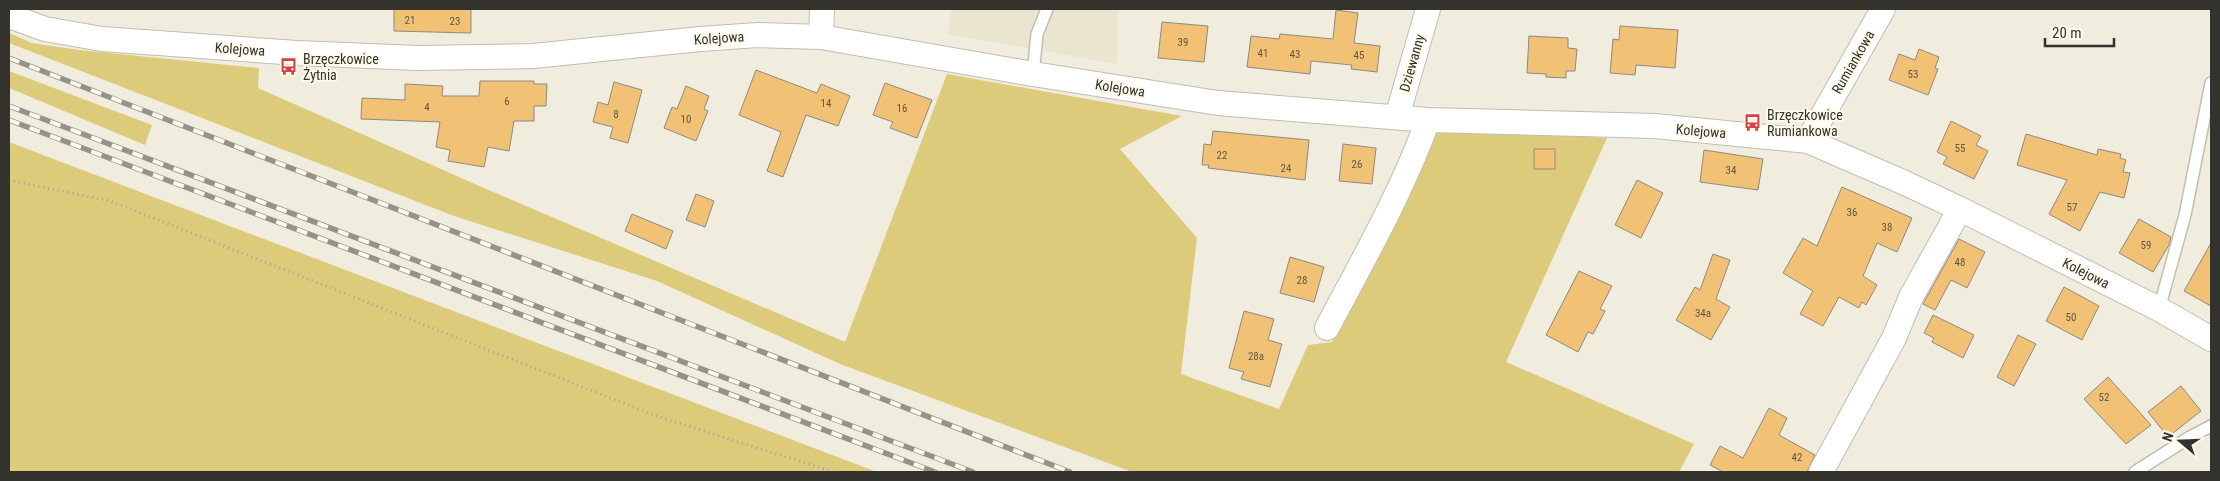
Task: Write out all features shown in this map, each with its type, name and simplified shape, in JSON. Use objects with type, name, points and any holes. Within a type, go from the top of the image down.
[{"type":"street","points":[[821,37],[822,9]]},
{"type":"street","name":"Dziewanny","points":[[1397,118],[1428,9]]},
{"type":"street","name":"Rumiankowa","points":[[1808,141],[1883,9]]},
{"type":"street","name":"Kolejowa","points":[[9,16],[45,29],[102,38],[297,53],[418,58],[533,56],[700,39],[758,36],[821,37],[1033,74],[1218,103],[1428,120],[1655,126],[1808,141],[1960,209],[2160,309],[2211,339]]},
{"type":"street","points":[[1327,328],[1373,242],[1419,144],[1428,120]]},
{"type":"street","points":[[1821,472],[1894,338],[1911,297],[1960,209]]},
{"type":"lane","points":[[1033,74],[1037,34],[1048,9]]},
{"type":"lane","points":[[2160,309],[2185,215],[2211,83]]},
{"type":"lane","points":[[2135,472],[2211,426]]},
{"type":"path","points":[[9,180],[110,200],[656,416],[834,472]]},
{"type":"shaded area","points":[[951,9],[1118,9],[1117,64],[948,34]]},
{"type":"shaded area","points":[[9,33],[32,43],[79,50],[259,68],[258,88],[484,188],[845,342],[947,74],[1182,116],[1120,149],[1197,238],[1181,374],[1279,409],[1308,345],[1332,342],[1438,129],[1607,138],[1506,362],[1694,444],[1679,472],[1132,472],[840,364],[657,281],[454,216],[9,43]]},
{"type":"shaded area","points":[[9,71],[152,125],[145,145],[9,88]]},
{"type":"shaded area","points":[[9,142],[877,472],[9,472]]},
{"type":"building","points":[[394,9],[471,9],[471,33],[394,31]]},
{"type":"building","points":[[1336,10],[1358,13],[1354,43],[1380,46],[1377,72],[1351,69],[1352,65],[1311,61],[1310,74],[1247,67],[1251,36],[1279,39],[1280,34],[1333,39]]},
{"type":"building","points":[[1162,22],[1208,26],[1204,62],[1158,58]]},
{"type":"building","points":[[1620,26],[1678,30],[1675,68],[1636,65],[1635,75],[1610,73],[1613,39],[1619,40]]},
{"type":"building","points":[[1529,36],[1568,38],[1568,48],[1577,49],[1575,71],[1566,71],[1566,78],[1546,77],[1546,74],[1527,73]]},
{"type":"building","points":[[1919,49],[1939,57],[1935,68],[1938,69],[1928,95],[1889,80],[1899,54],[1915,60]]},
{"type":"building","points":[[756,70],[817,93],[821,84],[850,96],[838,126],[806,115],[783,177],[767,171],[781,132],[739,115]]},
{"type":"building","points":[[480,81],[534,81],[534,84],[547,84],[546,106],[534,106],[534,121],[514,121],[509,151],[488,147],[484,167],[448,161],[450,150],[436,147],[440,122],[361,119],[362,98],[405,100],[405,84],[443,86],[442,96],[479,96]]},
{"type":"building","points":[[614,82],[642,90],[628,143],[610,138],[613,127],[593,122],[598,102],[608,105]]},
{"type":"building","points":[[885,83],[932,100],[917,138],[890,128],[893,122],[873,115]]},
{"type":"building","points":[[686,86],[709,96],[704,109],[708,111],[696,141],[664,128],[672,107],[677,109]]},
{"type":"building","points":[[1951,121],[1981,136],[1976,145],[1988,151],[1974,179],[1943,164],[1947,157],[1937,152]]},
{"type":"building","points":[[1213,131],[1309,140],[1305,180],[1208,168],[1209,165],[1202,165],[1204,144],[1211,145]]},
{"type":"building","points":[[2026,134],[2097,155],[2098,149],[2121,154],[2120,158],[2126,160],[2123,172],[2130,173],[2124,198],[2100,192],[2080,231],[2049,214],[2067,180],[2017,165]]},
{"type":"building","points":[[1343,144],[1376,148],[1372,184],[1339,181]]},
{"type":"building","points":[[1534,149],[1555,149],[1555,169],[1534,169]]},
{"type":"building","points":[[1704,150],[1763,159],[1758,190],[1700,182]]},
{"type":"building","points":[[1637,180],[1663,193],[1641,238],[1615,225]]},
{"type":"building","points":[[1842,187],[1912,218],[1897,252],[1877,243],[1863,276],[1877,285],[1866,305],[1862,302],[1859,308],[1839,297],[1823,326],[1800,314],[1813,291],[1783,273],[1803,238],[1817,246]]},
{"type":"building","points":[[696,194],[714,201],[705,227],[686,220]]},
{"type":"building","points":[[632,214],[673,231],[666,249],[625,231]]},
{"type":"building","points":[[2139,219],[2171,237],[2169,245],[2153,272],[2119,253]]},
{"type":"building","points":[[1959,239],[1985,252],[1967,288],[1951,280],[1935,310],[1923,304]]},
{"type":"building","points":[[2211,243],[2211,306],[2184,291]]},
{"type":"building","points":[[1713,254],[1730,260],[1716,299],[1730,307],[1711,340],[1676,320],[1695,287],[1700,290]]},
{"type":"building","points":[[1290,257],[1324,267],[1314,302],[1280,293]]},
{"type":"building","points":[[1579,271],[1612,286],[1600,309],[1605,311],[1593,334],[1588,332],[1578,352],[1546,335]]},
{"type":"building","points":[[2064,287],[2099,306],[2082,340],[2046,321]]},
{"type":"building","points":[[1244,311],[1274,319],[1268,340],[1282,344],[1270,387],[1241,379],[1244,372],[1229,368]]},
{"type":"building","points":[[1933,315],[1974,335],[1963,358],[1932,342],[1934,338],[1924,333]]},
{"type":"building","points":[[2018,335],[2036,344],[2014,386],[1997,377]]},
{"type":"building","points":[[2108,377],[2151,425],[2126,444],[2084,399]]},
{"type":"building","points":[[2181,386],[2201,411],[2168,437],[2148,412]]},
{"type":"building","points":[[1769,408],[1787,418],[1779,435],[1815,455],[1807,472],[1723,472],[1710,465],[1720,446],[1743,458]]},
{"type":"railway","points":[[9,58],[1070,472]]},
{"type":"railway","points":[[9,106],[973,472]]},
{"type":"railway","points":[[9,120],[935,472]]},
{"type":"place","name":"Brzęczkowice Żytnia","points":[[289,67]]},
{"type":"place","name":"Brzęczkowice Rumiankowa","points":[[1753,123]]}]
